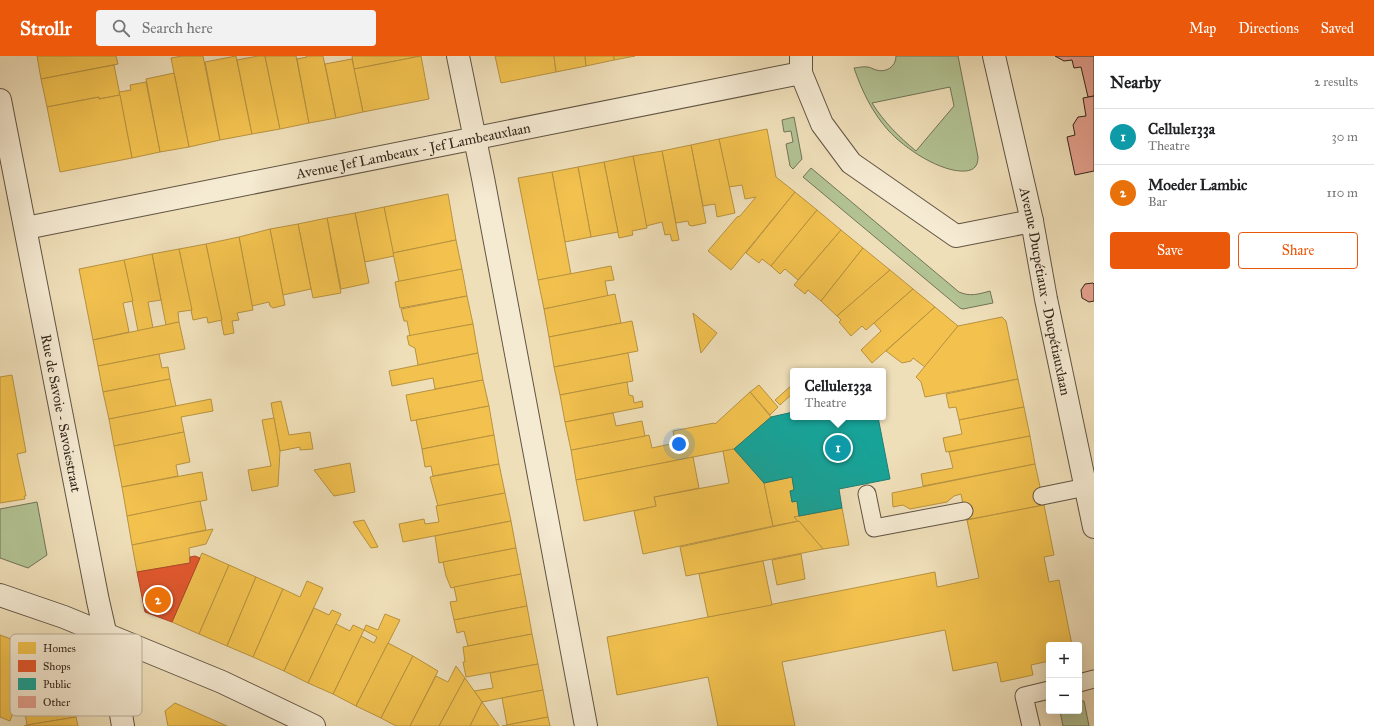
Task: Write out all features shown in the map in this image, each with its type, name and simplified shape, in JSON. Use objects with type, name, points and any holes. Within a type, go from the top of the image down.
[{"type":"street","points":[[458,56],[475,137],[586,726]]},
{"type":"street","name":"Avenue Ducpétiaux - Ducpétiauxlaan","points":[[994,56],[1032,221],[1046,299],[1094,527]]},
{"type":"street","points":[[801,64],[822,124],[850,163],[956,236],[1032,221]]},
{"type":"street","name":"Avenue Jef Lambeaux - Jef Lambeauxlaan","points":[[26,228],[475,137],[801,64]]},
{"type":"street","name":"Rue de Savoie - Savoiestraat","points":[[0,100],[106,634]]},
{"type":"street","points":[[0,595],[64,617],[106,634]]},
{"type":"street","points":[[142,649],[222,682],[314,726]]},
{"type":"street","name":"Rue de Savoie - Savoiestraat","points":[[121,716],[123,726]]},
{"type":"lane","points":[[1042,496],[1086,487]]},
{"type":"lane","points":[[867,494],[874,528],[964,511]]},
{"type":"lane","points":[[1082,682],[1094,679]]},
{"type":"lane","points":[[1031,726],[1024,696],[1046,691]]},
{"type":"green space","points":[[896,56],[958,56],[978,157],[977,163],[973,169],[956,171],[935,164],[924,158],[895,137],[872,109],[860,85],[854,68],[869,67],[883,71],[890,68],[896,60]],"holes":[[[950,87],[954,106],[916,151],[892,129],[872,103]]]},
{"type":"green space","points":[[794,117],[802,159],[793,169],[790,166],[786,144],[793,142],[791,131],[784,132],[782,120]]},
{"type":"green space","points":[[811,168],[959,292],[971,295],[990,291],[993,303],[963,309],[960,308],[803,177]]},
{"type":"green space","points":[[37,502],[47,555],[28,568],[0,558],[0,509]]},
{"type":"green space","points":[[1082,701],[1084,701],[1089,726],[1063,726],[1061,714],[1082,714]]},
{"type":"building: Homes","points":[[37,56],[116,56],[118,64],[41,79]]},
{"type":"building: Homes","points":[[182,56],[203,56],[220,140],[189,147],[171,58]]},
{"type":"building: Homes","points":[[236,56],[252,134],[220,140],[205,62]]},
{"type":"building: Homes","points":[[265,56],[280,129],[252,134],[237,60]]},
{"type":"building: Homes","points":[[265,56],[296,56],[309,123],[280,129]]},
{"type":"building: Homes","points":[[306,56],[323,56],[336,118],[309,123],[297,59],[307,57]]},
{"type":"building: Homes","points":[[352,56],[421,56],[354,69]]},
{"type":"building: Homes","points":[[421,56],[429,99],[363,112],[354,69]]},
{"type":"building: Homes","points":[[495,56],[554,56],[556,72],[501,83]]},
{"type":"building: Homes","points":[[554,56],[585,56],[586,66],[556,72]]},
{"type":"building: Homes","points":[[585,56],[614,56],[614,60],[586,66]]},
{"type":"building: Homes","points":[[614,56],[635,56],[614,60]]},
{"type":"building: Homes","points":[[352,59],[363,112],[336,118],[325,64]]},
{"type":"building: Homes","points":[[114,65],[120,95],[99,99],[99,97],[47,107],[41,79]]},
{"type":"building: Homes","points":[[174,73],[189,147],[160,152],[146,79]]},
{"type":"building: Homes","points":[[146,82],[160,152],[132,158],[119,92],[131,90],[130,85]]},
{"type":"building: Homes","points":[[120,95],[132,158],[60,172],[47,107],[99,97],[99,99]]},
{"type":"building: Homes","points":[[767,129],[776,177],[795,192],[731,270],[708,251],[756,197],[745,199],[742,185],[729,187],[719,139]]},
{"type":"building: Homes","points":[[719,139],[735,213],[717,217],[715,204],[703,206],[691,145]]},
{"type":"building: Homes","points":[[691,145],[706,223],[692,226],[689,225],[688,221],[676,223],[662,151]]},
{"type":"building: Homes","points":[[662,151],[679,240],[672,241],[670,234],[665,235],[662,222],[646,226],[633,156]]},
{"type":"building: Homes","points":[[633,156],[647,228],[632,231],[633,235],[619,238],[604,162]]},
{"type":"building: Homes","points":[[604,162],[618,232],[591,237],[578,167]]},
{"type":"building: Homes","points":[[578,167],[591,237],[565,242],[552,172]]},
{"type":"building: Homes","points":[[552,172],[571,274],[538,280],[518,178]]},
{"type":"building: Homes","points":[[795,192],[817,210],[771,266],[762,259],[759,263],[746,253]]},
{"type":"building: Homes","points":[[448,194],[456,240],[393,253],[384,207]]},
{"type":"building: Homes","points":[[384,207],[394,256],[365,262],[355,213]]},
{"type":"building: Homes","points":[[817,210],[841,230],[798,280],[785,269],[780,274],[771,266]]},
{"type":"building: Homes","points":[[355,213],[369,283],[341,289],[327,218]]},
{"type":"building: Homes","points":[[327,218],[341,293],[313,298],[298,224]]},
{"type":"building: Homes","points":[[298,224],[311,289],[283,295],[270,229]]},
{"type":"building: Homes","points":[[270,229],[285,305],[273,308],[270,306],[269,302],[252,306],[239,237]]},
{"type":"building: Homes","points":[[841,230],[863,248],[821,301],[808,290],[805,294],[794,285]]},
{"type":"building: Homes","points":[[239,237],[253,310],[237,313],[239,320],[232,321],[234,333],[224,335],[206,244]]},
{"type":"building: Homes","points":[[456,240],[462,269],[399,282],[393,253]]},
{"type":"building: Homes","points":[[206,244],[222,320],[208,323],[207,317],[193,320],[179,249]]},
{"type":"building: Homes","points":[[863,248],[890,270],[837,316],[821,301]]},
{"type":"building: Homes","points":[[179,249],[192,310],[178,312],[179,322],[166,325],[152,254]]},
{"type":"building: Homes","points":[[152,254],[161,300],[148,302],[153,328],[138,331],[124,260]]},
{"type":"building: Homes","points":[[124,260],[133,301],[123,303],[129,332],[93,340],[79,269]]},
{"type":"building: Homes","points":[[611,266],[614,280],[605,281],[608,296],[544,309],[538,280]]},
{"type":"building: Homes","points":[[462,269],[467,296],[400,308],[395,282]]},
{"type":"building: Homes","points":[[890,270],[913,289],[866,330],[862,326],[851,336],[839,322],[841,320],[837,316]]},
{"type":"building: Homes","points":[[913,289],[935,307],[872,363],[861,350],[881,331],[874,323]]},
{"type":"building: Homes","points":[[615,294],[621,323],[549,337],[544,309]]},
{"type":"building: Homes","points":[[467,296],[473,324],[410,336],[407,321],[404,321],[401,309]]},
{"type":"building: Homes","points":[[935,307],[958,326],[925,367],[913,358],[911,361],[902,363],[886,351]]},
{"type":"building: Homes","points":[[693,313],[717,333],[701,353]]},
{"type":"building: Homes","points":[[1002,317],[1006,321],[1018,379],[925,397],[921,382],[916,377],[958,326]]},
{"type":"building: Homes","points":[[632,321],[638,351],[554,367],[549,337]]},
{"type":"building: Homes","points":[[179,322],[185,349],[98,366],[93,340]]},
{"type":"building: Homes","points":[[473,324],[478,353],[418,365],[415,348],[409,345],[407,336]]},
{"type":"building: Homes","points":[[478,353],[483,380],[435,389],[433,378],[392,386],[389,371]]},
{"type":"building: Homes","points":[[628,353],[633,381],[560,395],[554,367]]},
{"type":"building: Homes","points":[[159,354],[162,368],[168,367],[170,379],[103,392],[98,366]]},
{"type":"building: Homes","points":[[12,375],[26,452],[17,454],[26,496],[24,496],[25,499],[0,503],[0,377]]},
{"type":"building: Homes","points":[[170,379],[176,406],[109,419],[103,392]]},
{"type":"building: Homes","points":[[1018,379],[1024,407],[959,420],[956,407],[949,408],[946,394]]},
{"type":"building: Homes","points":[[483,380],[489,406],[411,421],[406,395]]},
{"type":"building: Homes","points":[[627,382],[629,395],[633,396],[634,403],[642,401],[643,407],[565,422],[560,395]]},
{"type":"building: Homes","points":[[759,385],[778,407],[770,415],[750,392]]},
{"type":"building: Homes","points":[[790,387],[790,396],[780,405],[775,400]]},
{"type":"building: Homes","points":[[750,392],[771,417],[734,449],[576,480],[571,450],[649,435],[652,448],[675,443],[673,431],[715,424]]},
{"type":"building: Homes","points":[[211,399],[213,411],[181,417],[184,432],[114,446],[109,419]]},
{"type":"building: Homes","points":[[281,401],[289,435],[310,432],[313,449],[300,450],[300,447],[280,451],[271,403]]},
{"type":"building: Homes","points":[[489,406],[494,435],[422,449],[416,420]]},
{"type":"building: Homes","points":[[1024,407],[1030,436],[946,452],[943,438],[962,434],[959,420]]},
{"type":"building: Homes","points":[[613,413],[616,426],[642,421],[645,436],[571,450],[565,422]]},
{"type":"building: Homes","points":[[274,418],[280,451],[278,486],[252,491],[248,470],[271,466],[262,420]]},
{"type":"building: Homes","points":[[184,432],[190,462],[176,465],[178,476],[122,487],[114,446]]},
{"type":"building: Homes","points":[[494,435],[499,464],[433,476],[431,466],[425,467],[422,449]]},
{"type":"building: Homes","points":[[1030,436],[1035,464],[923,486],[921,474],[953,468],[949,452]]},
{"type":"building: Homes","points":[[734,449],[764,483],[773,526],[643,554],[634,511],[656,506],[654,497],[729,483],[723,451]]},
{"type":"building: Homes","points":[[693,457],[699,488],[654,497],[656,506],[584,521],[576,480]]},
{"type":"building: Homes","points":[[350,463],[355,492],[334,496],[314,470]]},
{"type":"building: Homes","points":[[499,464],[505,493],[438,506],[430,477]]},
{"type":"building: Homes","points":[[1035,464],[1044,505],[966,520],[961,494],[954,496],[947,502],[910,509],[903,505],[893,507],[892,493]]},
{"type":"building: Homes","points":[[202,472],[207,500],[127,516],[122,487]]},
{"type":"building: Homes","points":[[792,477],[794,490],[790,491],[792,502],[797,501],[799,516],[794,517],[799,521],[773,526],[764,483]]},
{"type":"building: Homes","points":[[505,493],[511,521],[403,542],[399,524],[424,519],[425,524],[439,522],[436,506]]},
{"type":"building: Homes","points":[[200,501],[206,530],[132,545],[127,516]]},
{"type":"building: Homes","points":[[1044,505],[1054,555],[1044,557],[1049,582],[1059,580],[1071,642],[1046,642],[1046,662],[1031,665],[1033,675],[1001,682],[997,662],[953,671],[945,630],[782,662],[795,726],[718,726],[708,677],[617,695],[607,637],[935,572],[937,587],[979,578],[967,520]]},
{"type":"building: Homes","points":[[842,508],[849,545],[823,549],[794,517]]},
{"type":"building: Homes","points":[[364,520],[378,547],[371,548],[353,522]]},
{"type":"building: Homes","points":[[511,521],[516,548],[439,563],[435,536]]},
{"type":"building: Homes","points":[[799,521],[823,549],[686,576],[680,547]]},
{"type":"building: Homes","points":[[213,529],[206,544],[189,548],[190,563],[137,572],[132,545]]},
{"type":"building: Homes","points":[[516,548],[521,574],[451,588],[446,576],[443,562]]},
{"type":"building: Homes","points":[[202,553],[229,565],[199,634],[172,622]]},
{"type":"building: Homes","points":[[801,554],[805,579],[777,585],[772,560]]},
{"type":"building: Homes","points":[[763,561],[772,605],[708,617],[699,574]]},
{"type":"building: Homes","points":[[229,565],[256,577],[227,646],[199,634]]},
{"type":"building: Homes","points":[[521,574],[527,606],[454,620],[450,602],[457,601],[454,587]]},
{"type":"building: Homes","points":[[256,577],[283,589],[253,657],[227,646]]},
{"type":"building: Homes","points":[[307,581],[323,588],[284,671],[253,657],[283,589],[300,597]]},
{"type":"building: Homes","points":[[527,606],[532,634],[468,646],[464,631],[457,633],[454,620]]},
{"type":"building: Homes","points":[[314,608],[329,615],[332,610],[341,614],[308,683],[284,671]]},
{"type":"building: Homes","points":[[385,614],[400,620],[356,706],[333,694],[361,636],[374,643],[377,637],[364,630],[366,625],[378,630]]},
{"type":"building: Homes","points":[[336,624],[350,631],[353,625],[364,630],[333,694],[308,683]]},
{"type":"building: Homes","points":[[532,634],[538,664],[466,677],[463,662],[465,662],[463,647]]},
{"type":"building: Homes","points":[[0,635],[10,639],[10,716],[12,716],[10,721],[0,717]]},
{"type":"building: Homes","points":[[388,643],[413,656],[381,718],[356,706]]},
{"type":"building: Homes","points":[[413,656],[438,671],[410,726],[396,726],[381,718]]},
{"type":"building: Homes","points":[[538,664],[543,690],[482,702],[474,691],[493,688],[490,673]]},
{"type":"building: Homes","points":[[456,666],[465,678],[439,726],[410,726],[436,676],[448,682]]},
{"type":"building: Homes","points":[[465,678],[482,702],[470,726],[439,726]]},
{"type":"building: Homes","points":[[543,690],[548,717],[507,725],[502,698]]},
{"type":"building: Homes","points":[[482,702],[499,726],[470,726]]},
{"type":"building: Homes","points":[[175,703],[227,726],[168,726],[165,711]]},
{"type":"building: Homes","points":[[26,716],[76,716],[76,717],[27,725]]},
{"type":"building: Homes","points":[[76,717],[78,726],[24,726],[27,725]]},
{"type":"building: Homes","points":[[548,717],[550,726],[502,726],[507,725]]},
{"type":"building: Shops","points":[[195,556],[200,558],[172,622],[145,612],[137,572],[190,563],[190,557]]},
{"type":"building: Public","points":[[790,413],[790,420],[879,420],[890,479],[839,489],[842,508],[799,516],[797,501],[792,502],[790,491],[794,490],[792,477],[764,483],[734,449],[771,417]]},
{"type":"building: Other","points":[[1055,56],[1094,56],[1094,96],[1088,97],[1081,67],[1074,68],[1072,60],[1064,61]]},
{"type":"building: Other","points":[[1094,96],[1094,171],[1075,175],[1067,137],[1075,135],[1073,125],[1078,117],[1086,116],[1083,98]]},
{"type":"building: Other","points":[[1093,283],[1094,301],[1089,302],[1082,298],[1081,290],[1085,284]]},
{"type":"place","name":"Cellule133a","points":[[838,448]]},
{"type":"place","name":"Moeder Lambic","points":[[158,600]]}]
